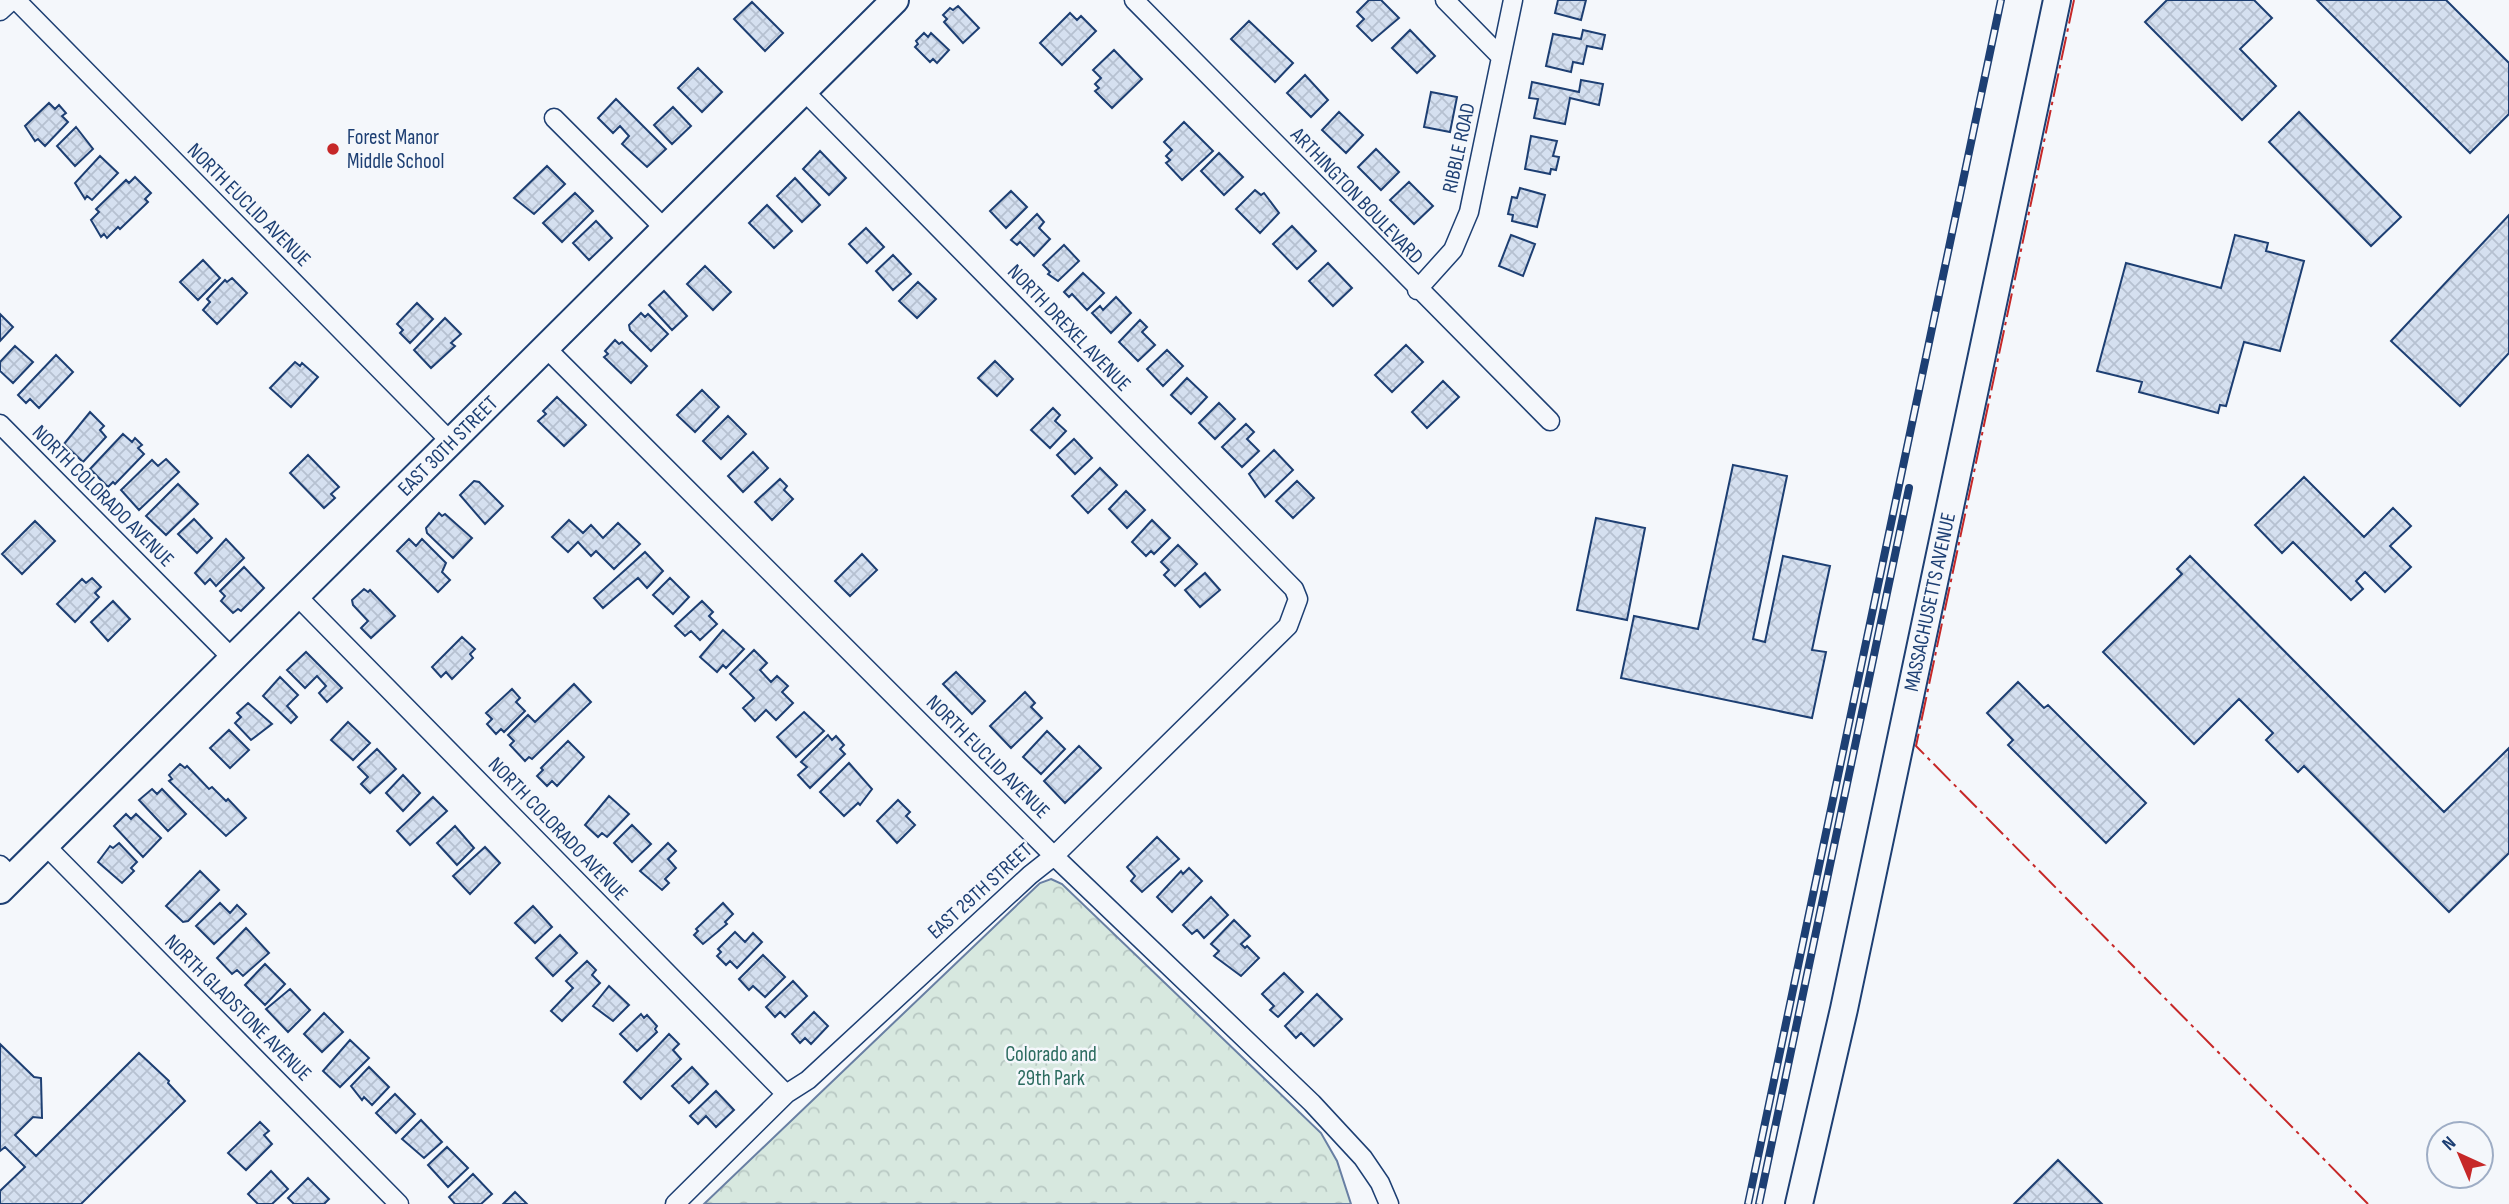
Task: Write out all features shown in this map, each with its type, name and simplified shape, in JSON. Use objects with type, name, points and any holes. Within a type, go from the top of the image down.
[{"type":"main road","name":"EAST 30TH STREET","points":[[4,878],[46,845],[895,0]]},
{"type":"main road","name":"MASSACHUSETTS AVENUE","points":[[1800,1204],[1850,983],[2057,0]]},
{"type":"street","points":[[0,11],[14,0]]},
{"type":"street","name":"NORTH EUCLID AVENUE","points":[[14,0],[451,442]]},
{"type":"street","name":"ARTHINGTON BOULEVARD","points":[[1133,0],[1417,290],[1550,421]]},
{"type":"street","points":[[1445,0],[1501,57]]},
{"type":"street","name":"RIBBLE ROAD","points":[[1417,290],[1445,261],[1462,231],[1513,0]]},
{"type":"street","name":"NORTH DREXEL AVENUE","points":[[804,91],[1294,589],[1298,599]]},
{"type":"street","points":[[554,118],[665,229]]},
{"type":"street","name":"NORTH EUCLID AVENUE","points":[[546,348],[1054,856],[1312,1103],[1363,1158],[1380,1183],[1389,1204]]},
{"type":"street","name":"NORTH COLORADO AVENUE","points":[[0,424],[233,659]]},
{"type":"street","name":"NORTH COLORADO AVENUE","points":[[297,596],[786,1094]]},
{"type":"street","name":"EAST 29TH STREET","points":[[675,1204],[786,1094],[808,1080],[1054,856],[1288,626],[1298,599]]},
{"type":"street","name":"NORTH GLADSTONE AVENUE","points":[[46,845],[399,1204]]},
{"type":"green space","name":"Colorado and 29th Park","points":[[1051,879],[1062,884],[1321,1133],[1337,1161],[1351,1204],[704,1204],[1040,883]]},
{"type":"building","points":[[1369,0],[1381,0],[1399,18],[1372,41],[1357,26],[1364,19],[1357,12]]},
{"type":"building","points":[[1558,0],[1586,0],[1581,20],[1555,13]]},
{"type":"building","points":[[2167,0],[2254,0],[2272,18],[2240,49],[2276,86],[2242,120],[2145,22]]},
{"type":"building","points":[[2317,0],[2446,0],[2509,63],[2509,114],[2470,153]]},
{"type":"building","points":[[752,2],[783,33],[765,51],[734,19]]},
{"type":"building","points":[[958,6],[979,28],[963,43],[944,22],[947,19],[943,15],[950,8],[953,10]]},
{"type":"building","points":[[1070,13],[1077,20],[1081,16],[1096,31],[1062,65],[1040,43]]},
{"type":"building","points":[[1249,21],[1293,63],[1275,82],[1231,39]]},
{"type":"building","points":[[1410,30],[1435,56],[1417,73],[1392,48]]},
{"type":"building","points":[[1583,30],[1605,35],[1602,49],[1587,46],[1583,64],[1573,62],[1571,72],[1546,66],[1553,34],[1581,39]]},
{"type":"building","points":[[924,33],[928,37],[931,33],[949,50],[937,63],[933,59],[930,62],[915,47],[918,44],[916,41]]},
{"type":"building","points":[[1114,50],[1142,79],[1112,108],[1095,91],[1099,88],[1095,84],[1101,78],[1093,70]]},
{"type":"building","points":[[698,68],[722,92],[702,112],[678,88]]},
{"type":"building","points":[[1305,75],[1328,100],[1311,117],[1287,93]]},
{"type":"building","points":[[1581,80],[1603,84],[1599,105],[1570,98],[1565,124],[1534,118],[1538,99],[1529,98],[1532,82],[1579,92]]},
{"type":"building","points":[[1431,92],[1457,97],[1450,132],[1424,127]]},
{"type":"building","points":[[616,99],[666,149],[647,167],[622,144],[629,136],[620,126],[613,133],[598,118]]},
{"type":"building","points":[[49,103],[55,109],[59,105],[66,113],[62,116],[68,122],[45,146],[38,139],[35,141],[25,126]]},
{"type":"building","points":[[673,107],[691,126],[672,144],[654,125]]},
{"type":"building","points":[[1339,112],[1363,135],[1346,153],[1322,130]]},
{"type":"building","points":[[2299,112],[2401,217],[2371,246],[2269,142]]},
{"type":"building","points":[[1184,122],[1213,151],[1182,180],[1166,163],[1170,160],[1166,156],[1172,150],[1164,142]]},
{"type":"building","points":[[76,127],[93,149],[75,166],[57,146]]},
{"type":"building","points":[[1531,136],[1557,141],[1553,156],[1559,157],[1556,170],[1551,169],[1550,174],[1525,169]]},
{"type":"building","points":[[1376,149],[1399,172],[1381,190],[1358,167]]},
{"type":"building","points":[[820,151],[846,178],[829,195],[803,169]]},
{"type":"building","points":[[1219,153],[1243,177],[1224,195],[1201,171]]},
{"type":"building","points":[[100,156],[118,173],[92,200],[87,196],[85,199],[75,183]]},
{"type":"building","points":[[547,166],[565,184],[534,214],[514,198]]},
{"type":"building","points":[[135,177],[151,193],[145,199],[148,202],[120,229],[118,227],[107,238],[104,234],[101,237],[91,220],[99,212],[96,209],[126,180],[129,183]]},
{"type":"building","points":[[795,178],[820,205],[802,222],[777,196]]},
{"type":"building","points":[[1409,182],[1433,206],[1414,224],[1390,200]]},
{"type":"building","points":[[1520,188],[1545,195],[1537,227],[1512,221],[1513,215],[1508,214],[1512,197],[1517,198]]},
{"type":"building","points":[[1255,190],[1261,195],[1264,193],[1279,213],[1260,233],[1236,209]]},
{"type":"building","points":[[1011,191],[1027,207],[1006,228],[990,211]]},
{"type":"building","points":[[575,193],[593,211],[562,242],[543,223]]},
{"type":"building","points":[[767,205],[792,231],[774,248],[749,223]]},
{"type":"building","points":[[1037,214],[1044,222],[1039,228],[1050,239],[1034,256],[1020,242],[1017,245],[1011,240]]},
{"type":"building","points":[[2509,215],[2509,353],[2460,406],[2391,341]]},
{"type":"building","points":[[596,221],[612,238],[589,260],[573,243]]},
{"type":"building","points":[[1292,226],[1316,251],[1297,269],[1273,244]]},
{"type":"building","points":[[866,228],[884,247],[867,263],[849,244]]},
{"type":"building","points":[[1511,235],[1535,244],[1523,276],[1499,266]]},
{"type":"building","points":[[2235,235],[2268,243],[2266,251],[2304,261],[2280,351],[2244,342],[2226,406],[2220,405],[2218,413],[2139,392],[2142,382],[2097,371],[2126,263],[2221,288]]},
{"type":"building","points":[[1064,245],[1079,261],[1058,281],[1048,274],[1050,272],[1043,265]]},
{"type":"building","points":[[893,255],[911,274],[893,290],[876,271]]},
{"type":"building","points":[[203,260],[220,278],[198,300],[180,282]]},
{"type":"building","points":[[1328,263],[1352,288],[1333,306],[1309,281]]},
{"type":"building","points":[[705,266],[731,292],[713,310],[687,284]]},
{"type":"building","points":[[1083,273],[1104,293],[1087,310],[1072,294],[1069,297],[1064,292]]},
{"type":"building","points":[[232,278],[247,293],[217,324],[203,310],[210,302],[207,299],[225,280],[227,282]]},
{"type":"building","points":[[918,282],[936,299],[917,318],[899,301]]},
{"type":"building","points":[[664,291],[687,316],[672,330],[649,305]]},
{"type":"building","points":[[1116,297],[1131,313],[1111,333],[1092,313],[1100,306],[1103,310]]},
{"type":"building","points":[[417,303],[433,319],[410,343],[400,333],[403,330],[397,324]]},
{"type":"building","points":[[641,313],[645,317],[648,314],[668,334],[651,351],[630,330],[629,325]]},
{"type":"building","points":[[0,314],[13,327],[0,341]]},
{"type":"building","points":[[445,318],[461,334],[451,343],[455,346],[431,368],[414,350]]},
{"type":"building","points":[[1140,320],[1147,327],[1142,332],[1155,345],[1138,361],[1119,342]]},
{"type":"building","points":[[615,340],[619,344],[622,342],[647,366],[631,383],[604,357],[608,354],[605,351]]},
{"type":"building","points":[[1406,345],[1423,362],[1392,392],[1375,375]]},
{"type":"building","points":[[15,346],[33,362],[13,383],[0,371],[0,362]]},
{"type":"building","points":[[1167,350],[1183,366],[1163,386],[1147,369]]},
{"type":"building","points":[[56,355],[73,372],[39,408],[30,399],[26,403],[18,395]]},
{"type":"building","points":[[995,361],[1013,379],[997,396],[978,378]]},
{"type":"building","points":[[295,362],[300,366],[302,363],[318,377],[291,407],[270,388]]},
{"type":"building","points":[[1187,378],[1207,397],[1191,414],[1171,395]]},
{"type":"building","points":[[1443,381],[1459,397],[1427,428],[1412,412]]},
{"type":"building","points":[[702,390],[719,407],[695,432],[677,415]]},
{"type":"building","points":[[557,397],[586,425],[564,446],[538,421],[546,414],[543,411]]},
{"type":"building","points":[[1219,403],[1235,419],[1215,439],[1199,423]]},
{"type":"building","points":[[1053,408],[1060,415],[1055,421],[1066,431],[1050,448],[1031,430]]},
{"type":"building","points":[[90,412],[104,426],[100,430],[106,437],[83,462],[64,444]]},
{"type":"building","points":[[728,416],[746,434],[721,459],[703,441]]},
{"type":"building","points":[[1246,424],[1254,432],[1247,439],[1259,451],[1242,467],[1222,447]]},
{"type":"building","points":[[123,434],[132,442],[135,438],[142,445],[138,448],[144,454],[115,484],[113,482],[108,487],[90,469]]},
{"type":"building","points":[[1074,439],[1092,458],[1075,474],[1057,455]]},
{"type":"building","points":[[1274,450],[1293,470],[1265,497],[1249,474]]},
{"type":"building","points":[[753,452],[768,468],[743,492],[728,476]]},
{"type":"building","points":[[308,455],[339,487],[331,494],[335,498],[324,508],[290,473]]},
{"type":"building","points":[[166,459],[179,472],[139,510],[121,490],[152,460],[158,466]]},
{"type":"building","points":[[1733,465],[1787,476],[1753,639],[1765,642],[1783,556],[1830,566],[1812,650],[1826,652],[1812,718],[1621,678],[1634,616],[1698,629]]},
{"type":"building","points":[[1100,468],[1117,485],[1088,513],[1072,496]]},
{"type":"building","points":[[2304,477],[2364,537],[2393,508],[2411,526],[2390,546],[2411,567],[2385,592],[2365,572],[2356,581],[2363,589],[2351,600],[2293,542],[2282,553],[2255,525]]},
{"type":"building","points":[[780,479],[787,486],[784,490],[793,499],[772,520],[755,502]]},
{"type":"building","points":[[474,481],[479,482],[503,506],[485,524],[460,495]]},
{"type":"building","points":[[1297,481],[1314,498],[1293,518],[1276,501]]},
{"type":"building","points":[[178,484],[198,504],[166,535],[146,516]]},
{"type":"building","points":[[1126,491],[1145,510],[1127,528],[1109,509]]},
{"type":"building","points":[[439,513],[442,516],[445,514],[472,538],[453,558],[427,533],[426,528]]},
{"type":"building","points":[[1596,518],[1645,528],[1627,620],[1577,610]]},
{"type":"building","points":[[194,519],[212,538],[197,553],[178,534]]},
{"type":"building","points":[[569,520],[583,533],[591,525],[603,538],[618,523],[640,544],[614,569],[596,551],[591,556],[578,542],[568,552],[552,537]]},
{"type":"building","points":[[1152,520],[1170,538],[1154,554],[1151,551],[1146,556],[1132,542]]},
{"type":"building","points":[[35,521],[55,541],[22,574],[2,554]]},
{"type":"building","points":[[226,539],[244,558],[216,586],[210,579],[205,584],[195,573]]},
{"type":"building","points":[[409,539],[416,546],[422,539],[446,563],[442,572],[450,580],[438,592],[397,551]]},
{"type":"building","points":[[1178,545],[1197,564],[1175,586],[1164,575],[1169,570],[1161,562]]},
{"type":"building","points":[[645,552],[663,571],[647,588],[638,578],[603,608],[594,598]]},
{"type":"building","points":[[862,554],[877,570],[850,596],[835,581]]},
{"type":"building","points":[[2190,556],[2444,812],[2509,748],[2509,853],[2449,912],[2304,766],[2298,772],[2266,740],[2273,733],[2239,699],[2194,744],[2103,652],[2182,574],[2177,569]]},
{"type":"building","points":[[244,567],[264,588],[241,611],[238,609],[233,613],[221,601],[225,596],[220,591]]},
{"type":"building","points":[[1205,573],[1220,590],[1200,607],[1185,590]]},
{"type":"building","points":[[92,578],[101,587],[95,593],[99,597],[75,622],[57,604],[82,579],[86,583]]},
{"type":"building","points":[[670,578],[689,597],[673,614],[653,595]]},
{"type":"building","points":[[364,589],[368,592],[370,590],[395,616],[371,638],[361,628],[368,621],[353,605],[352,600]]},
{"type":"building","points":[[113,601],[130,619],[108,641],[91,622]]},
{"type":"building","points":[[702,601],[713,612],[709,616],[717,624],[700,640],[691,631],[685,636],[675,626]]},
{"type":"building","points":[[723,630],[744,649],[726,668],[723,665],[717,672],[700,657]]},
{"type":"building","points":[[462,637],[475,649],[470,654],[473,658],[452,679],[446,672],[441,677],[432,667]]},
{"type":"building","points":[[754,650],[767,663],[760,670],[771,682],[777,676],[788,686],[782,692],[793,703],[776,720],[766,710],[755,721],[743,708],[754,698],[730,674]]},
{"type":"building","points":[[306,652],[342,688],[327,702],[319,693],[326,686],[317,676],[305,688],[287,670]]},
{"type":"building","points":[[956,672],[985,701],[972,714],[943,684]]},
{"type":"building","points":[[280,677],[298,695],[287,706],[297,717],[291,723],[263,696]]},
{"type":"building","points":[[2018,682],[2044,708],[2048,705],[2146,803],[2106,843],[2008,745],[2013,740],[1987,713]]},
{"type":"building","points":[[574,684],[591,702],[532,759],[529,757],[525,761],[510,745],[514,741],[508,735],[528,715],[535,722]]},
{"type":"building","points":[[512,689],[520,698],[516,702],[525,711],[504,732],[501,729],[496,734],[487,724],[492,719],[486,713]]},
{"type":"building","points":[[1025,692],[1035,703],[1031,707],[1042,718],[1011,748],[990,726]]},
{"type":"building","points":[[248,703],[272,724],[251,740],[235,723],[241,717],[237,713]]},
{"type":"building","points":[[804,712],[824,731],[796,757],[777,737]]},
{"type":"building","points":[[348,722],[370,743],[353,760],[331,740]]},
{"type":"building","points":[[229,730],[249,750],[230,768],[210,748]]},
{"type":"building","points":[[1047,731],[1065,749],[1041,774],[1023,757]]},
{"type":"building","points":[[828,735],[832,740],[836,736],[844,745],[840,749],[845,754],[810,788],[798,775],[807,767],[801,762]]},
{"type":"building","points":[[568,741],[584,757],[557,786],[552,781],[547,786],[537,776],[543,770],[541,768]]},
{"type":"building","points":[[1079,746],[1101,768],[1065,803],[1044,781]]},
{"type":"building","points":[[377,749],[396,769],[370,793],[361,784],[368,777],[358,767]]},
{"type":"building","points":[[849,763],[872,789],[860,805],[858,803],[844,816],[820,792]]},
{"type":"building","points":[[180,764],[185,768],[187,766],[209,789],[212,787],[226,801],[228,799],[246,818],[226,836],[169,781],[172,779],[169,775]]},
{"type":"building","points":[[403,775],[420,793],[403,811],[386,793]]},
{"type":"building","points":[[152,789],[157,794],[162,789],[186,814],[168,831],[139,800]]},
{"type":"building","points":[[609,796],[629,814],[607,837],[602,833],[598,837],[585,825]]},
{"type":"building","points":[[433,797],[447,811],[410,845],[397,831]]},
{"type":"building","points":[[898,800],[910,812],[906,816],[915,825],[897,843],[877,821]]},
{"type":"building","points":[[126,814],[131,819],[136,814],[161,838],[143,857],[114,826]]},
{"type":"building","points":[[632,825],[651,844],[632,862],[614,843]]},
{"type":"building","points":[[455,826],[474,848],[457,865],[437,843]]},
{"type":"building","points":[[1157,837],[1179,859],[1142,892],[1131,881],[1135,876],[1127,867]]},
{"type":"building","points":[[119,843],[137,862],[131,868],[134,871],[122,883],[98,862],[110,846],[113,848]]},
{"type":"building","points":[[668,843],[676,851],[668,859],[676,868],[665,879],[669,883],[662,890],[640,871]]},
{"type":"building","points":[[485,847],[500,863],[470,894],[453,876]]},
{"type":"building","points":[[1189,868],[1202,881],[1172,912],[1157,897],[1181,871],[1183,874]]},
{"type":"building","points":[[200,871],[219,890],[188,921],[183,922],[166,906]]},
{"type":"building","points":[[1211,897],[1228,915],[1204,938],[1197,930],[1192,934],[1183,925]]},
{"type":"building","points":[[220,903],[230,913],[237,905],[246,914],[214,944],[196,926]]},
{"type":"building","points":[[723,903],[733,914],[725,922],[727,924],[703,944],[694,935],[698,931],[696,929]]},
{"type":"building","points":[[533,906],[552,927],[535,943],[515,923]]},
{"type":"building","points":[[1234,920],[1250,936],[1241,944],[1245,948],[1247,946],[1259,958],[1241,976],[1214,956],[1219,951],[1211,944]]},
{"type":"building","points":[[246,928],[269,953],[243,976],[237,970],[232,974],[217,958]]},
{"type":"building","points":[[735,932],[745,942],[753,933],[762,942],[737,968],[730,961],[726,965],[717,956],[721,952],[718,949]]},
{"type":"building","points":[[560,935],[577,953],[553,976],[536,958]]},
{"type":"building","points":[[763,955],[785,977],[765,997],[753,986],[749,990],[739,979]]},
{"type":"building","points":[[587,961],[596,970],[592,975],[600,983],[562,1021],[551,1011],[573,988],[566,981]]},
{"type":"building","points":[[265,964],[285,984],[265,1005],[245,985]]},
{"type":"building","points":[[1284,973],[1303,992],[1278,1017],[1270,1010],[1274,1006],[1262,994]]},
{"type":"building","points":[[793,981],[807,996],[785,1017],[780,1012],[775,1017],[766,1007]]},
{"type":"building","points":[[609,986],[629,1005],[613,1021],[593,1006]]},
{"type":"building","points":[[290,989],[310,1010],[288,1032],[266,1009]]},
{"type":"building","points":[[1317,994],[1342,1019],[1314,1046],[1301,1033],[1296,1038],[1285,1026]]},
{"type":"building","points":[[814,1012],[828,1026],[811,1044],[805,1038],[800,1043],[792,1034]]},
{"type":"building","points":[[324,1013],[343,1032],[322,1052],[304,1034]]},
{"type":"building","points":[[641,1014],[644,1018],[647,1015],[657,1026],[657,1032],[637,1051],[620,1034]]},
{"type":"building","points":[[669,1034],[679,1044],[673,1050],[681,1059],[641,1099],[624,1082]]},
{"type":"building","points":[[350,1040],[369,1058],[340,1087],[323,1071]]},
{"type":"building","points":[[0,1044],[34,1077],[41,1078],[42,1118],[33,1117],[15,1135],[36,1156],[139,1053],[169,1081],[185,1101],[81,1204],[0,1204],[0,1191],[25,1167],[5,1147],[0,1151]]},
{"type":"building","points":[[369,1067],[389,1087],[372,1105],[364,1097],[362,1100],[351,1086]]},
{"type":"building","points":[[692,1067],[708,1084],[689,1103],[672,1086]]},
{"type":"building","points":[[716,1091],[734,1110],[716,1127],[706,1116],[698,1124],[690,1116]]},
{"type":"building","points":[[395,1094],[415,1114],[396,1133],[376,1113]]},
{"type":"building","points":[[421,1120],[442,1142],[424,1158],[402,1139]]},
{"type":"building","points":[[260,1122],[269,1131],[264,1135],[272,1144],[246,1170],[228,1153]]},
{"type":"building","points":[[447,1147],[468,1168],[448,1187],[428,1165]]},
{"type":"building","points":[[2058,1160],[2102,1204],[2014,1204]]},
{"type":"building","points":[[271,1171],[288,1189],[272,1204],[258,1204],[248,1194]]},
{"type":"building","points":[[473,1174],[492,1194],[481,1204],[455,1204],[449,1197]]},
{"type":"building","points":[[308,1178],[329,1199],[324,1204],[294,1204],[288,1198]]},
{"type":"building","points":[[515,1192],[527,1204],[503,1204]]},
{"type":"railway","points":[[1748,1204],[2001,0]]},
{"type":"railway","points":[[1759,1204],[1909,488]]},
{"type":"power","points":[[2074,0],[1916,746],[2368,1204]]},
{"type":"place","name":"Forest Manor Middle School","points":[[333,149]]}]
